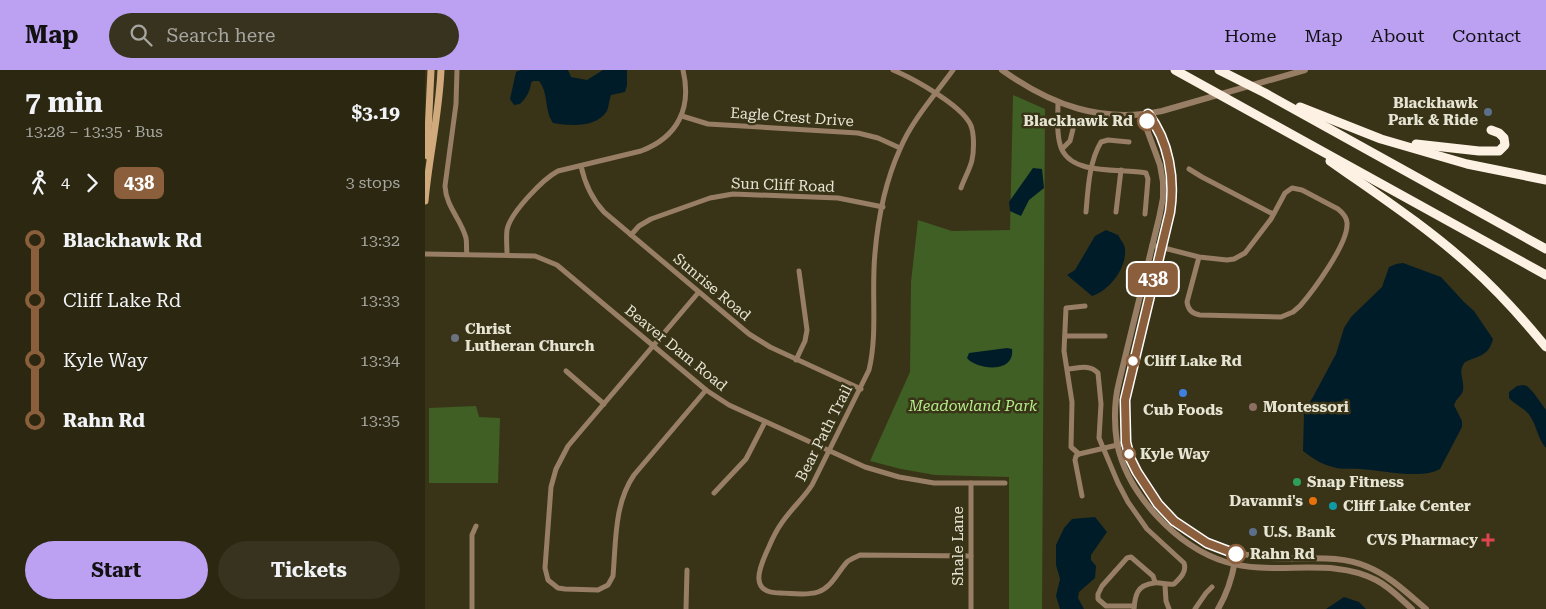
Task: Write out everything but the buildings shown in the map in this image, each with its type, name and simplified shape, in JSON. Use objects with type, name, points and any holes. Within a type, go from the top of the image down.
[{"type":"highway","points":[[1175,70],[1546,275]]},
{"type":"highway","points":[[1219,70],[1265,93],[1546,249]]},
{"type":"highway","points":[[1265,93],[1381,139],[1467,164],[1546,180]]},
{"type":"highway","points":[[1381,139],[1479,151],[1499,150],[1505,146],[1505,138],[1491,130]]},
{"type":"highway","points":[[1293,135],[1416,222],[1470,266],[1507,303],[1546,347]]},
{"type":"main road","points":[[429,168],[428,133],[431,70]]},
{"type":"main road","points":[[425,201],[436,134],[441,70]]},
{"type":"street","points":[[457,70],[456,104],[445,197],[464,232],[467,254]]},
{"type":"street","points":[[507,254],[507,229],[514,214],[549,176],[558,171],[652,147],[669,134],[682,116],[687,87],[683,70]]},
{"type":"street","points":[[893,70],[912,78],[963,114],[972,129],[972,160],[961,188]]},
{"type":"street","name":"Bear Path Trail","points":[[953,70],[911,128],[900,148],[891,172],[875,253],[874,352],[869,370],[812,486],[805,497],[781,524],[773,537],[758,576],[767,591],[774,593],[809,593],[819,592],[831,584],[848,561],[860,555],[971,556]]},
{"type":"street","points":[[1002,70],[1025,86],[1058,103],[1080,110],[1101,113],[1148,114],[1305,70]]},
{"type":"street","points":[[1058,103],[1062,150],[1069,158],[1079,165],[1092,168],[1146,172],[1148,176],[1145,214]]},
{"type":"street","points":[[1148,114],[1146,127],[1160,165],[1163,198],[1116,395],[1115,425],[1118,444],[1126,469],[1134,485],[1156,515],[1172,531],[1204,554],[1235,564],[1263,567],[1335,568],[1355,572],[1378,581],[1411,609]]},
{"type":"street","points":[[1148,114],[1155,123],[1169,160],[1172,178],[1172,197],[1125,400],[1126,442],[1130,458],[1137,472],[1158,504],[1174,521],[1207,543],[1236,554],[1263,558],[1331,559],[1355,563],[1368,567],[1384,576],[1426,609]]},
{"type":"street","name":"Eagle Crest Drive","points":[[682,116],[708,124],[858,133],[878,138],[900,148]]},
{"type":"street","points":[[1062,150],[1070,141],[1073,129]]},
{"type":"street","points":[[1086,212],[1089,177],[1101,142],[1108,140],[1129,142]]},
{"type":"street","name":"Sunrise Road","points":[[581,166],[586,185],[594,201],[604,212],[749,334],[770,347],[861,389]]},
{"type":"street","points":[[1189,169],[1273,214]]},
{"type":"street","points":[[1116,212],[1121,170]]},
{"type":"street","points":[[1152,245],[1199,257],[1227,260],[1241,256],[1248,251],[1285,193],[1289,189],[1297,188],[1338,209],[1347,222],[1347,232],[1339,251],[1303,303],[1285,316],[1273,318],[1200,316],[1195,314],[1190,310],[1187,302],[1199,257]]},
{"type":"street","name":"Sun Cliff Road","points":[[631,235],[639,226],[651,219],[711,198],[733,194],[838,198],[883,207]]},
{"type":"street","name":"Beaver Dam Road","points":[[425,254],[535,256],[557,265],[706,390],[729,406],[865,467],[899,477],[934,482],[1005,483]]},
{"type":"street","points":[[797,360],[805,342],[807,330],[799,271]]},
{"type":"street","points":[[698,293],[568,446],[556,468],[551,487],[545,568],[549,580],[558,588],[598,590],[608,585],[613,576],[619,508],[627,485],[706,390]]},
{"type":"street","points":[[1079,454],[1073,450],[1070,444],[1072,402],[1068,369],[1065,364],[1065,308],[1085,306]]},
{"type":"street","points":[[1065,336],[1105,336]]},
{"type":"street","points":[[1068,369],[1078,367],[1091,368],[1098,372],[1101,404],[1099,438],[1118,484],[1147,529],[1184,563],[1185,571],[1174,584],[1165,585],[1155,582],[1140,588],[1135,596],[1135,608],[1106,606],[1098,599],[1099,590],[1127,558],[1131,557],[1153,576],[1155,582]]},
{"type":"street","points":[[566,371],[604,404]]},
{"type":"street","points":[[714,493],[746,459],[765,422]]},
{"type":"street","points":[[1082,496],[1075,460],[1076,456],[1126,442]]},
{"type":"street","name":"Shale Lane","points":[[971,483],[971,609]]},
{"type":"street","points":[[471,609],[472,535],[476,526]]},
{"type":"street","points":[[1218,609],[1226,595],[1236,554]]},
{"type":"street","points":[[686,609],[687,570]]},
{"type":"street","points":[[1165,585],[1166,601],[1169,609]]},
{"type":"street","points":[[1195,609],[1212,587]]},
{"type":"green space","name":"Meadowland Park","points":[[1013,95],[1045,109],[1042,609],[1009,609],[1009,477],[935,475],[870,461],[910,372],[911,282],[918,220],[952,231],[1010,230]]},
{"type":"green space","points":[[476,406],[479,417],[500,418],[498,483],[429,483],[429,408]]},
{"type":"water","points":[[521,70],[568,70],[571,77],[587,80],[603,70],[627,70],[627,85],[625,92],[611,95],[607,111],[602,117],[590,123],[560,124],[553,123],[550,118],[544,91],[539,81],[533,81],[524,99],[520,104],[514,105],[510,99],[516,72]]},
{"type":"water","points":[[1033,168],[1042,169],[1044,188],[1029,200],[1021,216],[1010,211],[1009,202]]},
{"type":"water","points":[[1106,230],[1118,235],[1125,247],[1125,256],[1116,278],[1105,289],[1092,296],[1067,275],[1075,270],[1095,236]]},
{"type":"water","points":[[1403,263],[1441,277],[1474,311],[1493,339],[1491,345],[1486,352],[1479,357],[1465,362],[1463,366],[1461,373],[1463,391],[1454,405],[1462,421],[1462,427],[1440,469],[1423,474],[1412,474],[1333,467],[1303,451],[1304,414],[1306,408],[1336,354],[1344,328],[1351,317],[1382,287],[1389,267]]},
{"type":"water","points":[[1012,349],[1011,357],[1007,363],[1001,366],[986,367],[971,362],[967,358],[969,353]]},
{"type":"water","points":[[1523,385],[1533,392],[1546,410],[1546,448],[1530,416],[1509,398],[1509,392],[1517,386]]},
{"type":"water","points":[[1095,517],[1107,532],[1091,555],[1091,560],[1096,566],[1095,578],[1079,592],[1078,598],[1084,609],[1060,609],[1056,596],[1060,579],[1056,565],[1056,545],[1064,528],[1072,519]]},
{"type":"water","points":[[1344,597],[1359,602],[1366,609],[1326,609]]},
{"type":"bus line","name":"438","points":[[1147,121],[1148,114],[1155,123],[1169,160],[1172,178],[1172,197],[1125,400],[1126,442],[1130,458],[1137,472],[1158,504],[1174,521],[1207,543],[1236,554]]},
{"type":"place","name":"Blackhawk Park & Ride","points":[[1488,112]]},
{"type":"place","name":"Blackhawk Rd","points":[[1147,121]]},
{"type":"place","name":"Christ Lutheran Church","points":[[455,338]]},
{"type":"place","name":"Cliff Lake Rd","points":[[1133,361]]},
{"type":"place","name":"Cub Foods","points":[[1183,393]]},
{"type":"place","name":"Montessori","points":[[1253,407]]},
{"type":"place","name":"Kyle Way","points":[[1129,454]]},
{"type":"place","name":"Snap Fitness","points":[[1297,482]]},
{"type":"place","name":"Davanni's","points":[[1313,501]]},
{"type":"place","name":"Cliff Lake Center","points":[[1333,506]]},
{"type":"place","name":"U.S. Bank","points":[[1253,532]]},
{"type":"place","name":"CVS Pharmacy","points":[[1488,540]]},
{"type":"place","name":"Rahn Rd","points":[[1236,554]]}]
